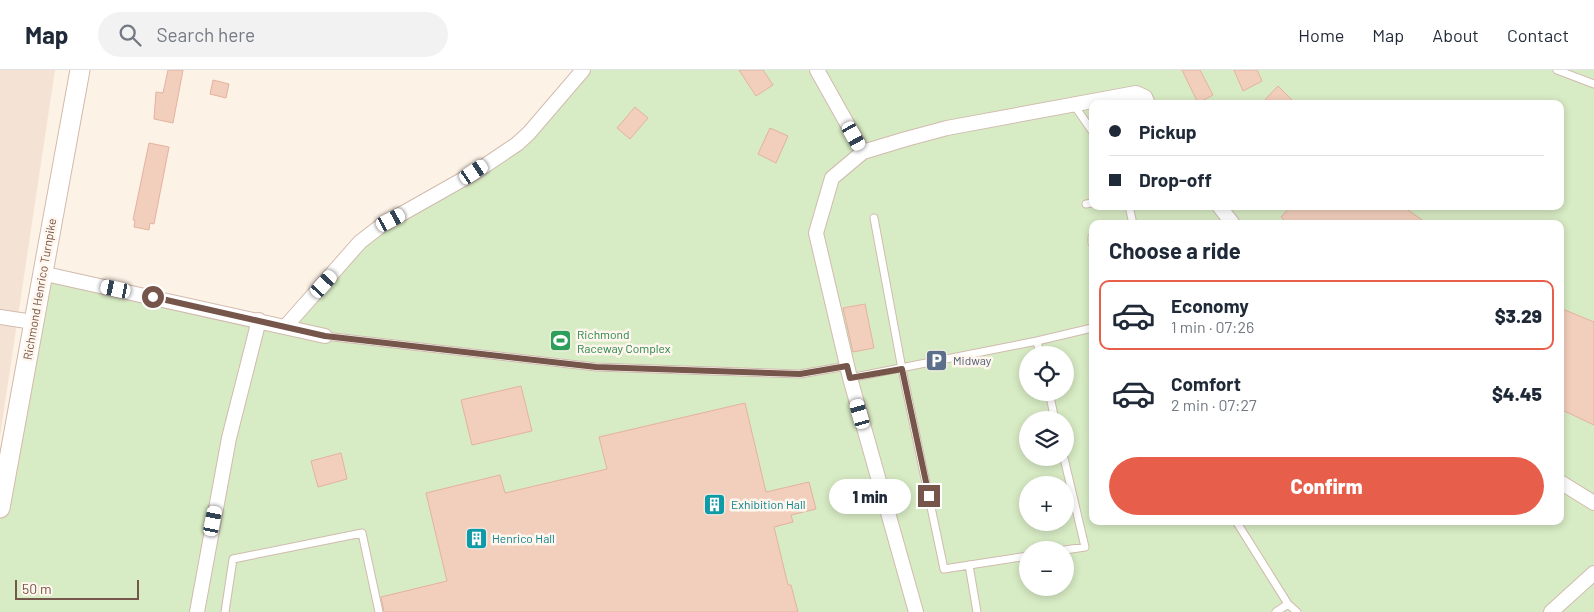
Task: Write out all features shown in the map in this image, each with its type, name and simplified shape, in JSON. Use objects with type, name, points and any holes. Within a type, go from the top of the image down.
[{"type":"main road","name":"Richmond Henrico Turnpike","points":[[0,508],[8,446],[80,70]]},
{"type":"street","points":[[286,326],[360,242],[382,225],[474,172],[517,144],[530,133],[583,70]]},
{"type":"street","points":[[817,70],[862,152]]},
{"type":"street","points":[[1100,100],[1136,93],[1145,100]]},
{"type":"street","points":[[916,612],[849,372],[816,233],[832,178],[862,152],[947,128],[1089,102]]},
{"type":"street","points":[[1222,210],[1230,220]]},
{"type":"street","points":[[41,274],[259,320],[325,336]]},
{"type":"street","points":[[0,317],[33,322]]},
{"type":"street","points":[[197,612],[229,438],[259,320]]},
{"type":"street","points":[[1564,484],[1594,503]]},
{"type":"street","points":[[1551,612],[1594,573]]},
{"type":"lane","points":[[1557,70],[1594,84]]},
{"type":"lane","points":[[1074,105],[1089,126]]},
{"type":"lane","points":[[874,218],[902,369],[944,569],[1019,557]]},
{"type":"lane","points":[[325,336],[596,367],[800,374],[902,369],[1089,329]]},
{"type":"lane","points":[[1037,341],[1038,346]]},
{"type":"lane","points":[[1066,466],[1085,547],[1074,549]]},
{"type":"lane","points":[[1239,525],[1288,604],[1297,612]]},
{"type":"lane","points":[[225,612],[233,559],[362,533],[378,612]]},
{"type":"lane","points":[[969,565],[977,612]]},
{"type":"lane","points":[[1276,612],[1288,604]]},
{"type":"shaded area","points":[[0,70],[55,70],[0,436]]},
{"type":"green space","name":"Richmond Raceway Complex","points":[[583,70],[1594,70],[1594,612],[0,612],[0,508],[41,273],[286,326],[360,242],[517,144]]},
{"type":"building","points":[[168,70],[183,70],[173,123],[154,119],[156,92],[163,93]]},
{"type":"building","points":[[739,70],[763,70],[773,85],[756,96]]},
{"type":"building","points":[[1182,70],[1200,70],[1213,95],[1204,100],[1197,100]]},
{"type":"building","points":[[1234,70],[1257,70],[1262,81],[1243,91]]},
{"type":"building","points":[[213,80],[229,84],[226,98],[210,94]]},
{"type":"building","points":[[1278,86],[1292,100],[1265,100]]},
{"type":"building","points":[[635,107],[648,118],[630,139],[617,128]]},
{"type":"building","points":[[770,128],[788,136],[776,163],[758,154]]},
{"type":"building","points":[[149,143],[169,147],[154,224],[150,223],[149,230],[134,227],[135,220],[133,220]]},
{"type":"building","points":[[1287,210],[1408,210],[1422,220],[1284,220],[1281,217]]},
{"type":"building","points":[[865,304],[874,348],[853,352],[843,308]]},
{"type":"building","points":[[1564,310],[1594,322],[1594,425],[1564,411]]},
{"type":"building","points":[[521,386],[532,431],[472,445],[461,400]]},
{"type":"building","points":[[745,403],[766,492],[809,482],[816,509],[791,515],[793,522],[774,527],[788,585],[791,585],[798,612],[384,612],[381,597],[447,581],[426,493],[500,475],[505,493],[607,469],[599,437]]},
{"type":"building","points":[[341,453],[347,479],[318,487],[311,461]]},
{"type":"place","name":"Richmond Raceway Complex","points":[[561,341]]},
{"type":"place","name":"Midway","points":[[937,360]]},
{"type":"place","name":"Exhibition Hall","points":[[715,504]]},
{"type":"place","name":"Henrico Hall","points":[[476,538]]},
{"type":"route","points":[[153,297],[325,336],[596,367],[800,374],[847,366],[850,378],[902,369],[929,496]]}]
